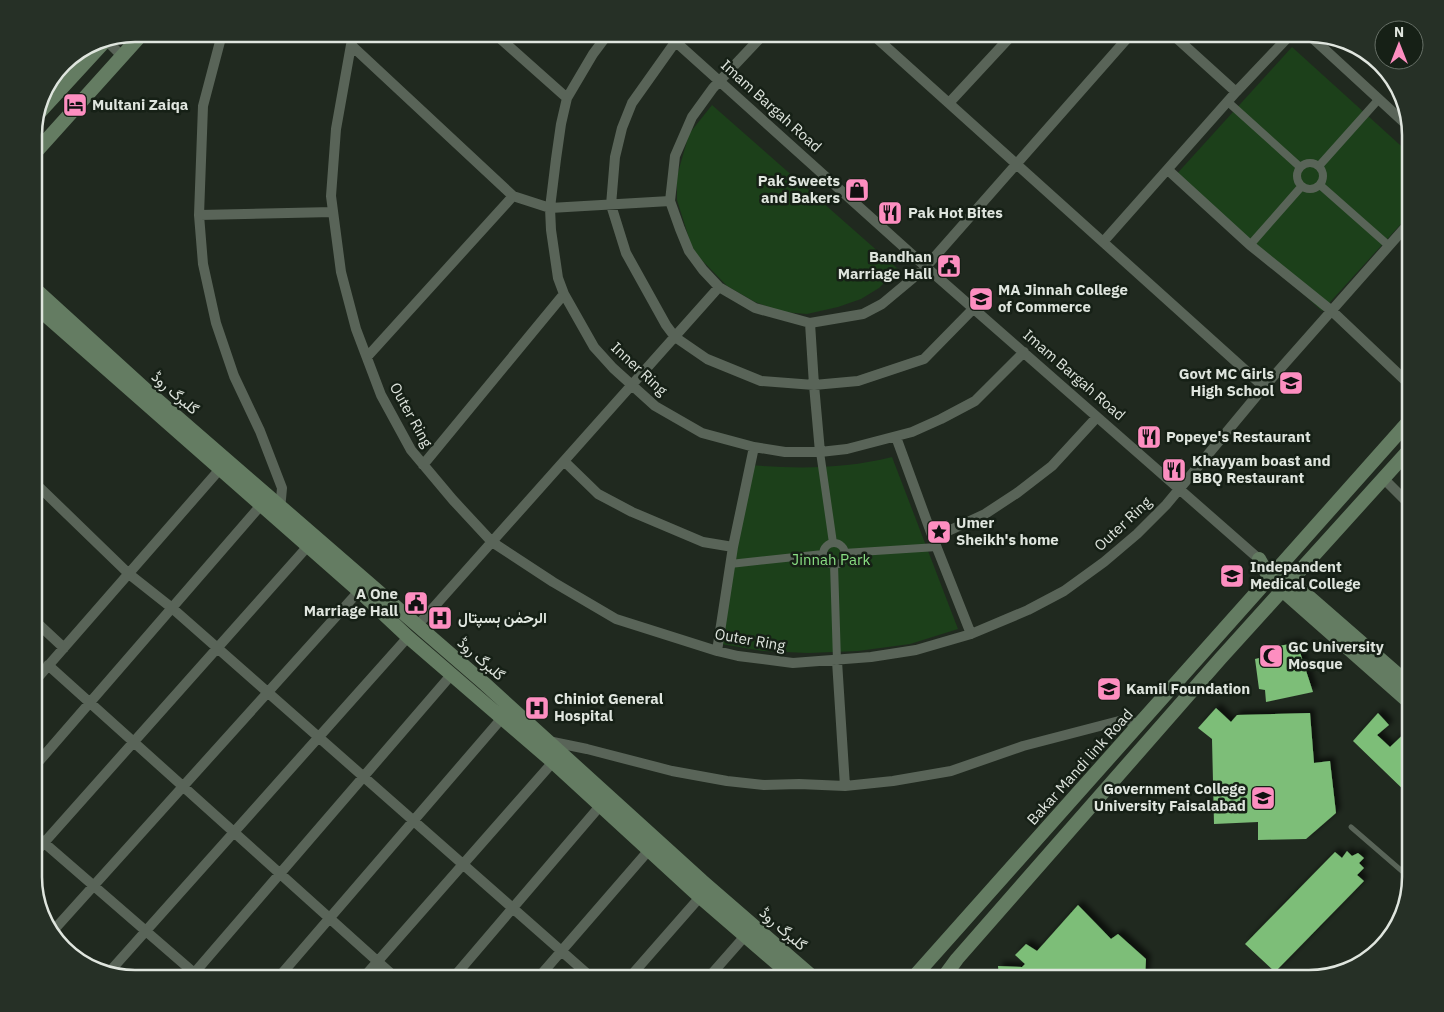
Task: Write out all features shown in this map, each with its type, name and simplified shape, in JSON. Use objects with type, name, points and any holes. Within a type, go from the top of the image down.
[{"type":"main road","points":[[43,144],[135,42]]},
{"type":"main road","points":[[48,103],[95,52]]},
{"type":"main road","name":"گلبرگ روڈ","points":[[43,296],[146,390],[485,684],[702,881],[805,970]]},
{"type":"main road","name":"گلبرگ روڈ","points":[[43,313],[262,504],[359,590],[408,637],[553,762],[700,897],[785,970]]},
{"type":"main road","name":"Bakar Mandi link Road","points":[[920,970],[1402,429]]},
{"type":"main road","points":[[949,970],[1287,585],[1402,458]]},
{"type":"main road","name":"Imam Bargah Road","points":[[1259,559],[1287,585],[1402,678]]},
{"type":"main road","name":"Imam Bargah Road","points":[[1287,585],[1402,695]]},
{"type":"street","points":[[220,42],[203,106],[200,215],[203,264],[216,323],[234,376],[260,431],[282,488],[281,521]]},
{"type":"street","name":"Outer Ring","points":[[352,42],[336,129],[331,196],[341,272],[356,330],[381,395],[411,450],[492,542],[553,582],[616,619],[717,652],[793,663],[837,660],[916,650],[971,634],[1028,610],[1064,591],[1104,562],[1136,534],[1178,490],[1264,388],[1402,230]]},
{"type":"street","points":[[505,42],[567,98]]},
{"type":"street","name":"Inner Ring","points":[[602,42],[567,98],[561,124],[550,208],[551,230],[558,278],[564,294],[594,347],[613,368],[655,406],[702,433],[754,447],[785,452],[820,452],[847,449],[896,437],[941,419],[975,401],[1024,352]]},
{"type":"street","points":[[670,42],[632,103],[622,128],[615,158],[611,205],[626,253],[674,337],[707,359],[761,381],[814,385],[858,381],[924,359],[974,308]]},
{"type":"street","name":"Imam Bargah Road","points":[[680,42],[719,82],[926,267],[1178,490],[1259,559]]},
{"type":"street","points":[[756,42],[713,88],[692,117],[675,156],[670,201],[689,251],[719,287],[755,308],[810,323],[863,314],[882,304],[926,267],[1124,42]]},
{"type":"street","points":[[885,42],[949,104],[1264,388]]},
{"type":"street","points":[[949,104],[1006,42]]},
{"type":"street","points":[[1181,42],[1236,92]]},
{"type":"street","points":[[1103,242],[1236,92],[1283,42]]},
{"type":"street","points":[[1317,43],[1400,119]]},
{"type":"street","points":[[111,45],[122,56]]},
{"type":"street","points":[[351,45],[513,196],[550,208],[670,201]]},
{"type":"street","points":[[1319,166],[1378,100]]},
{"type":"street","points":[[1228,102],[1300,167]]},
{"type":"street","points":[[1309,162],[1319,166],[1324,175],[1320,185],[1311,190],[1301,186],[1296,177],[1300,167],[1309,162]]},
{"type":"street","points":[[1168,170],[1250,245],[1332,312],[1402,378]]},
{"type":"street","points":[[1320,185],[1388,245]]},
{"type":"street","points":[[1250,245],[1301,186]]},
{"type":"street","points":[[367,357],[513,196]]},
{"type":"street","points":[[200,215],[333,212]]},
{"type":"street","points":[[418,626],[719,287]]},
{"type":"street","points":[[423,465],[564,294]]},
{"type":"street","points":[[810,323],[820,452],[833,543]]},
{"type":"street","points":[[844,553],[935,542],[985,514],[1017,493],[1052,466],[1097,417]]},
{"type":"street","points":[[896,437],[971,634]]},
{"type":"street","points":[[717,652],[730,564],[754,447]]},
{"type":"street","points":[[564,461],[598,494],[632,512],[703,542],[733,548]]},
{"type":"street","points":[[43,671],[220,469]]},
{"type":"street","points":[[1384,479],[1402,497]]},
{"type":"street","points":[[43,491],[129,574],[218,648],[583,970]]},
{"type":"street","points":[[43,757],[262,504]]},
{"type":"street","points":[[823,554],[828,563],[840,562],[844,553],[842,547],[833,543]]},
{"type":"street","points":[[823,554],[827,546],[833,543]]},
{"type":"street","points":[[187,970],[44,843],[308,546]]},
{"type":"street","points":[[730,564],[823,554]]},
{"type":"street","points":[[834,564],[844,786]]},
{"type":"street","points":[[57,926],[359,590]]},
{"type":"street","points":[[43,628],[64,648]]},
{"type":"street","points":[[114,967],[408,637]]},
{"type":"street","points":[[48,665],[386,970]]},
{"type":"street","points":[[201,970],[280,874],[452,674]]},
{"type":"street","points":[[285,970],[502,718]]},
{"type":"street","points":[[525,738],[587,749],[672,771],[727,781],[764,785],[844,786],[893,781],[951,771],[1023,746],[1123,720],[1140,724]]},
{"type":"street","points":[[370,970],[553,762]]},
{"type":"street","points":[[459,970],[600,806]]},
{"type":"street","points":[[545,970],[650,850]]},
{"type":"street","points":[[636,970],[700,897]]},
{"type":"street","points":[[715,970],[745,936]]},
{"type":"lane","points":[[1351,828],[1402,871]]},
{"type":"green space","points":[[1292,47],[1402,147],[1402,223],[1322,311],[1174,177]]},
{"type":"green space","points":[[712,105],[898,269],[879,288],[861,299],[838,307],[807,314],[783,312],[755,302],[727,286],[693,251],[677,200],[677,176],[689,134]]},
{"type":"green space","name":"Jinnah Park","points":[[892,457],[958,629],[910,644],[858,651],[808,653],[763,651],[721,644],[749,465],[785,467],[839,466]]},
{"type":"building","points":[[1297,643],[1313,692],[1266,702],[1265,690],[1259,689],[1255,659],[1280,653],[1278,646]]},
{"type":"building","points":[[1216,708],[1231,722],[1237,715],[1310,713],[1314,763],[1330,761],[1336,813],[1306,839],[1258,840],[1258,822],[1214,824],[1212,739],[1198,728]]},
{"type":"building","points":[[1378,713],[1389,725],[1377,735],[1390,747],[1402,736],[1402,788],[1353,741]]},
{"type":"building","points":[[1347,851],[1352,856],[1358,853],[1364,858],[1359,863],[1364,868],[1357,875],[1364,881],[1277,970],[1273,970],[1245,944],[1335,852],[1342,858]]},
{"type":"building","points":[[1078,905],[1111,939],[1118,934],[1146,959],[1145,970],[998,970],[998,966],[1022,967],[1025,964],[1015,955],[1026,944],[1037,951]]},
{"type":"place","name":"Multani Zaiqa","points":[[75,105]]},
{"type":"place","name":"Pak Sweets and Bakers","points":[[857,190]]},
{"type":"place","name":"Pak Hot Bites","points":[[890,213]]},
{"type":"place","name":"Bandhan Marriage Hall","points":[[949,266]]},
{"type":"place","name":"MA Jinnah College of Commerce","points":[[981,299]]},
{"type":"place","name":"Govt MC Girls High School","points":[[1291,383]]},
{"type":"place","name":"Popeye's Restaurant","points":[[1149,437]]},
{"type":"place","name":"Khayyam boast and BBQ Restaurant","points":[[1174,470]]},
{"type":"place","name":"Umer Sheikh's home","points":[[939,532]]},
{"type":"place","name":"Indepandent Medical College","points":[[1232,576]]},
{"type":"place","name":"A One Marriage Hall","points":[[416,603]]},
{"type":"place","name":"الرحمٰن ہسپتال","points":[[440,618]]},
{"type":"place","name":"GC University Mosque","points":[[1271,656]]},
{"type":"place","name":"Kamil Foundation","points":[[1109,689]]},
{"type":"place","name":"Chiniot General Hospital","points":[[537,708]]},
{"type":"place","name":"Government College University Faisalabad","points":[[1263,798]]}]
